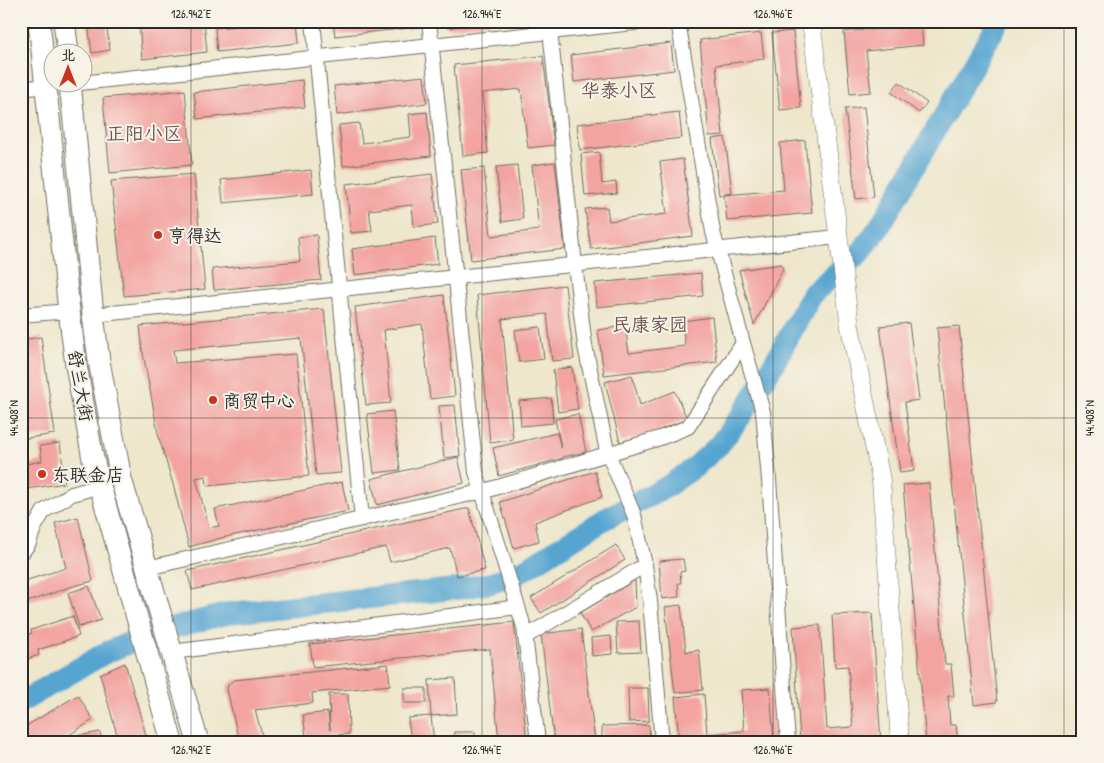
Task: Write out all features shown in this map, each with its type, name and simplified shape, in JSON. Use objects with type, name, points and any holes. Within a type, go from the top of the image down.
[{"type":"main road","name":"舒兰大街","points":[[39,21],[42,49]]},
{"type":"main road","points":[[64,21],[67,42]]},
{"type":"main road","name":"舒兰大街","points":[[47,92],[69,311],[76,365],[93,459],[172,742]]},
{"type":"main road","name":"舒兰大街","points":[[72,92],[98,361],[121,480],[198,742]]},
{"type":"street","points":[[313,21],[362,519]]},
{"type":"street","points":[[429,21],[476,472],[524,627],[538,742]]},
{"type":"street","points":[[92,81],[431,45],[549,27],[652,21]]},
{"type":"street","points":[[678,21],[713,232],[763,412],[788,742]]},
{"type":"street","points":[[812,21],[850,327],[881,480],[900,742]]},
{"type":"street","points":[[549,27],[575,265],[586,346],[608,453],[634,515],[645,565],[651,611],[662,742]]},
{"type":"street","points":[[21,89],[42,86]]},
{"type":"street","points":[[93,315],[838,237]]},
{"type":"street","points":[[21,315],[69,311]]},
{"type":"street","points":[[150,577],[362,519],[482,491],[660,438],[688,427],[743,345]]},
{"type":"street","points":[[21,554],[44,511],[72,494],[100,486]]},
{"type":"street","points":[[525,637],[645,565]]},
{"type":"street","points":[[172,651],[517,605]]},
{"type":"building","points":[[139,21],[204,21],[207,52],[142,59]]},
{"type":"building","points":[[272,21],[297,21],[299,43],[217,52],[215,28],[273,23]]},
{"type":"building","points":[[333,21],[419,21],[419,27],[335,36]]},
{"type":"building","points":[[446,21],[493,21],[493,22],[447,28]]},
{"type":"building","points":[[106,22],[110,50],[92,53],[92,42],[88,24]]},
{"type":"building","points":[[921,24],[923,45],[866,51],[871,92],[850,94],[844,32]]},
{"type":"building","points":[[793,31],[801,108],[780,110],[772,33]]},
{"type":"building","points":[[761,33],[764,59],[716,65],[723,135],[709,136],[700,40]]},
{"type":"building","points":[[671,43],[674,70],[574,82],[571,55]]},
{"type":"building","points":[[543,56],[554,145],[528,148],[521,89],[482,93],[488,153],[463,156],[454,65]]},
{"type":"building","points":[[424,76],[427,103],[337,115],[334,86]]},
{"type":"building","points":[[302,80],[305,107],[197,119],[194,92]]},
{"type":"building","points":[[899,82],[927,103],[919,113],[891,92]]},
{"type":"building","points":[[185,90],[192,165],[110,173],[103,98]]},
{"type":"building","points":[[864,107],[874,197],[856,199],[845,109]]},
{"type":"building","points":[[427,112],[431,156],[343,166],[339,125],[359,123],[362,143],[411,137],[409,114]]},
{"type":"building","points":[[679,112],[682,138],[580,150],[577,124]]},
{"type":"building","points":[[725,137],[732,193],[719,195],[712,139]]},
{"type":"building","points":[[805,140],[812,213],[727,221],[724,195],[784,190],[780,143]]},
{"type":"building","points":[[599,152],[602,184],[616,182],[617,193],[585,196],[581,154]]},
{"type":"building","points":[[683,159],[693,236],[591,249],[585,209],[607,207],[609,221],[667,214],[660,162]]},
{"type":"building","points":[[555,162],[565,249],[471,260],[461,170],[484,168],[491,236],[539,230],[532,165]]},
{"type":"building","points":[[517,165],[523,219],[502,222],[496,167]]},
{"type":"building","points":[[311,170],[313,194],[223,203],[221,180]]},
{"type":"building","name":"亨得达","points":[[194,174],[205,289],[124,296],[111,181]]},
{"type":"building","points":[[432,174],[438,224],[414,227],[412,205],[369,210],[372,231],[351,233],[346,184]]},
{"type":"building","points":[[317,235],[321,280],[214,290],[212,269],[300,261],[298,237]]},
{"type":"building","points":[[435,238],[438,264],[355,275],[352,249]]},
{"type":"building","points":[[781,264],[783,269],[754,325],[739,270]]},
{"type":"building","points":[[22,268],[27,303],[21,303]]},
{"type":"building","points":[[701,273],[703,296],[597,307],[595,283]]},
{"type":"building","points":[[565,285],[574,359],[552,361],[547,314],[502,319],[513,440],[490,443],[477,295]]},
{"type":"building","points":[[444,295],[455,396],[430,399],[422,324],[384,330],[391,403],[366,405],[355,307]]},
{"type":"building","points":[[324,309],[341,473],[316,475],[301,338],[173,350],[175,363],[296,354],[309,476],[207,486],[206,476],[196,478],[209,528],[219,526],[215,509],[342,482],[348,511],[221,538],[189,547],[159,438],[143,353],[140,326]]},
{"type":"building","points":[[712,317],[717,362],[604,375],[598,330],[625,326],[629,353],[685,346],[682,321]]},
{"type":"building","points":[[909,323],[919,400],[905,402],[914,471],[900,473],[880,326]]},
{"type":"building","points":[[959,326],[997,702],[974,705],[937,328]]},
{"type":"building","points":[[540,327],[544,359],[519,362],[515,330]]},
{"type":"building","points":[[41,337],[55,434],[21,439],[21,416],[25,415],[21,386],[21,340]]},
{"type":"building","points":[[572,367],[578,409],[558,412],[553,370]]},
{"type":"building","points":[[632,375],[640,405],[675,391],[687,419],[647,435],[620,442],[605,382]]},
{"type":"building","points":[[551,398],[553,423],[521,426],[519,401]]},
{"type":"building","points":[[455,405],[460,456],[444,458],[439,406]]},
{"type":"building","points":[[393,411],[400,470],[374,473],[367,414]]},
{"type":"building","points":[[578,414],[586,452],[499,476],[493,448],[557,433],[561,448],[555,419]]},
{"type":"building","name":"东联金店","points":[[60,443],[65,483],[21,490],[21,465],[42,461],[40,446]]},
{"type":"building","points":[[458,457],[464,483],[377,505],[371,479]]},
{"type":"building","points":[[595,471],[602,497],[535,522],[539,541],[514,548],[500,502]]},
{"type":"building","points":[[929,483],[945,664],[951,664],[954,696],[948,696],[950,725],[956,725],[958,742],[926,742],[903,485]]},
{"type":"building","points":[[469,508],[485,570],[457,576],[450,548],[390,562],[386,547],[192,590],[187,571]]},
{"type":"building","points":[[78,517],[93,581],[22,604],[21,582],[66,568],[55,523]]},
{"type":"building","points":[[616,545],[625,560],[541,613],[531,598]]},
{"type":"building","points":[[683,559],[685,571],[680,572],[681,583],[678,583],[679,597],[662,599],[659,561]]},
{"type":"building","points":[[635,580],[636,607],[591,632],[580,613]]},
{"type":"building","points":[[89,586],[101,620],[79,627],[68,593]]},
{"type":"building","points":[[681,605],[686,652],[699,650],[703,690],[675,693],[665,607]]},
{"type":"building","points":[[872,613],[881,742],[800,742],[793,627],[820,625],[827,729],[853,727],[848,666],[835,667],[832,615]]},
{"type":"building","points":[[73,616],[79,636],[38,650],[39,655],[21,661],[21,637],[32,633],[31,630]]},
{"type":"building","points":[[639,621],[641,652],[618,653],[616,622]]},
{"type":"building","points":[[514,622],[527,742],[499,742],[490,649],[313,667],[310,644]]},
{"type":"building","points":[[581,629],[595,742],[554,742],[541,634]]},
{"type":"building","points":[[611,636],[612,654],[592,656],[591,638]]},
{"type":"building","points":[[125,663],[148,742],[119,742],[100,674]]},
{"type":"building","points":[[388,664],[390,685],[312,693],[313,703],[255,710],[264,742],[239,742],[227,689],[228,685],[234,680]]},
{"type":"building","points":[[455,678],[457,714],[431,716],[429,680]]},
{"type":"building","points":[[404,688],[426,688],[426,703],[404,703]]},
{"type":"building","points":[[628,688],[648,688],[649,721],[629,722]]},
{"type":"building","points":[[770,688],[774,742],[679,742],[675,697],[704,694],[707,734],[744,731],[741,690]]},
{"type":"building","points":[[329,694],[348,694],[349,734],[306,737],[303,715],[328,712],[330,730]]},
{"type":"building","points":[[78,695],[93,720],[58,742],[21,742],[21,729]]},
{"type":"building","points":[[431,716],[434,742],[411,742],[408,718]]},
{"type":"building","points":[[649,725],[650,742],[602,742],[602,726]]},
{"type":"building","points":[[100,732],[102,742],[79,742],[78,736]]},
{"type":"building","points":[[454,732],[475,732],[475,742],[454,742]]},
{"type":"waterway","points":[[21,702],[107,652],[156,632],[230,613],[464,588],[514,576],[605,519],[663,489],[694,468],[719,445],[741,416],[773,365],[813,293],[862,251],[881,224],[999,21]]},
{"type":"place","name":"亨得达","points":[[158,235]]},
{"type":"place","name":"商贸中心","points":[[213,400]]},
{"type":"place","name":"东联金店","points":[[42,474]]},
{"type":"district","name":"华泰小区","points":[[619,90]]},
{"type":"district","name":"正阳小区","points":[[144,133]]},
{"type":"district","name":"民康家园","points":[[650,324]]}]
